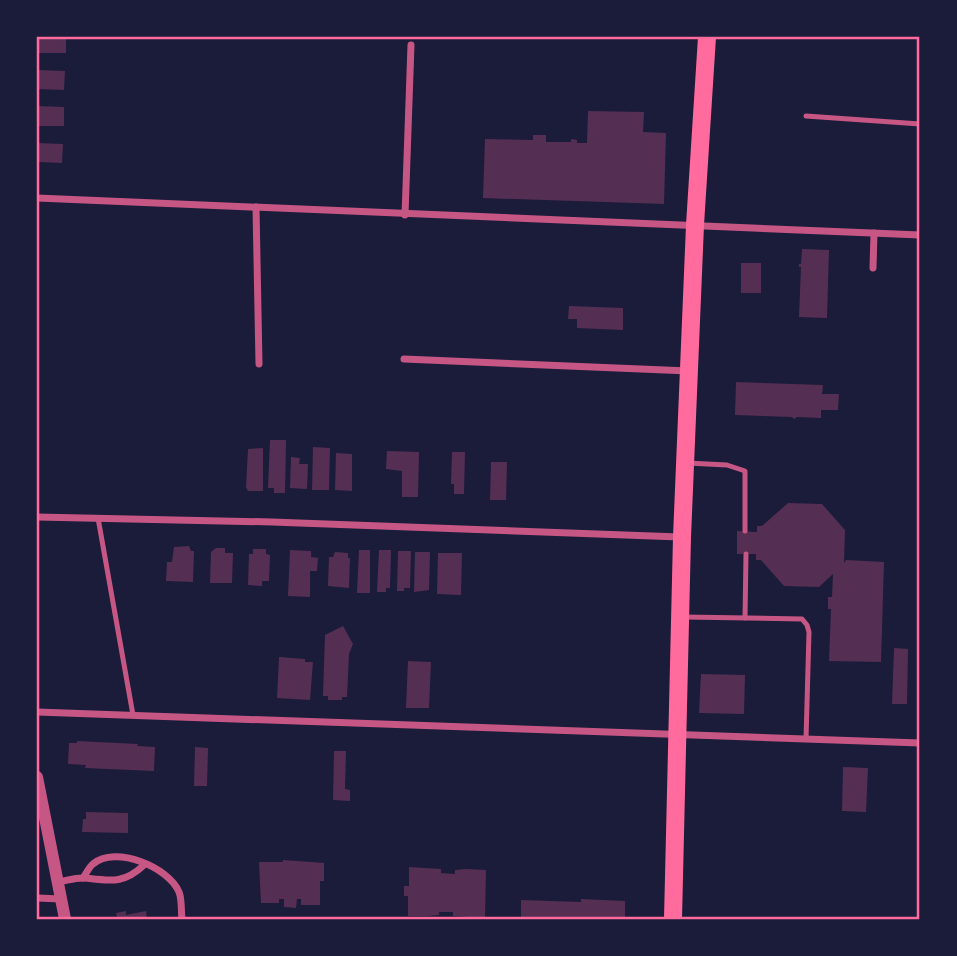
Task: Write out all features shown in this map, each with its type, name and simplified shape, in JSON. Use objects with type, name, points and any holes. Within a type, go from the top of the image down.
[{"type":"main road","points":[[673,919],[682,537],[695,225],[707,37]]},
{"type":"street","points":[[405,215],[411,46]]},
{"type":"street","points":[[37,198],[920,234]]},
{"type":"street","points":[[256,207],[260,364]]},
{"type":"street","points":[[873,268],[874,233]]},
{"type":"street","points":[[404,359],[690,371]]},
{"type":"street","points":[[37,517],[272,522],[682,537]]},
{"type":"street","points":[[37,712],[920,743]]},
{"type":"street","points":[[37,777],[65,919]]},
{"type":"street","points":[[83,878],[93,863],[111,856],[131,857],[165,874],[179,891],[182,919]]},
{"type":"street","points":[[57,882],[83,878],[99,881],[132,876],[145,864]]},
{"type":"street","points":[[37,898],[61,900]]},
{"type":"lane","points":[[806,116],[920,124]]},
{"type":"lane","points":[[685,463],[727,465],[745,471],[745,531]]},
{"type":"lane","points":[[98,518],[133,715]]},
{"type":"lane","points":[[744,618],[746,554]]},
{"type":"lane","points":[[681,617],[802,619],[809,632],[806,739]]},
{"type":"building","points":[[37,37],[66,37],[66,53],[37,53]]},
{"type":"building","points":[[37,70],[65,71],[64,90],[37,89]]},
{"type":"building","points":[[37,106],[64,107],[64,126],[37,126]]},
{"type":"building","points":[[588,111],[644,112],[643,132],[666,133],[664,204],[483,198],[485,139],[533,140],[533,135],[546,135],[546,142],[571,142],[571,139],[577,140],[577,143],[587,143]]},
{"type":"building","points":[[37,143],[63,144],[62,163],[37,162]]},
{"type":"building","points":[[802,249],[829,250],[827,318],[799,317],[799,264]]},
{"type":"building","points":[[741,263],[761,263],[761,293],[741,293]]},
{"type":"building","points":[[569,306],[623,308],[623,330],[577,328],[577,319],[568,319]]},
{"type":"building","points":[[736,382],[823,385],[822,394],[839,394],[838,410],[821,410],[821,418],[735,415]]},
{"type":"building","points":[[270,440],[286,440],[285,493],[274,493],[274,488],[268,488]]},
{"type":"building","points":[[313,447],[330,448],[329,490],[312,490]]},
{"type":"building","points":[[263,448],[263,491],[248,491],[248,449]]},
{"type":"building","points":[[387,451],[419,452],[418,497],[402,497],[402,471],[386,469]]},
{"type":"building","points":[[452,452],[465,452],[464,494],[454,494],[454,484],[451,484]]},
{"type":"building","points":[[336,453],[352,454],[352,491],[335,490]]},
{"type":"building","points":[[291,457],[300,458],[299,464],[308,464],[307,489],[290,488]]},
{"type":"building","points":[[491,462],[507,462],[506,500],[490,500]]},
{"type":"building","points":[[788,503],[822,504],[845,530],[844,563],[846,560],[884,562],[881,662],[829,661],[831,609],[828,609],[828,597],[832,597],[833,574],[819,587],[784,586],[761,560],[756,560],[756,554],[737,554],[737,531],[757,532],[757,526],[762,526]]},
{"type":"building","points":[[189,546],[191,551],[194,551],[193,582],[166,581],[167,562],[172,562],[174,547]]},
{"type":"building","points":[[216,548],[225,548],[225,553],[233,553],[232,583],[210,583],[211,552]]},
{"type":"building","points":[[253,549],[266,549],[266,554],[270,555],[269,581],[262,581],[262,586],[248,585],[249,554],[253,554]]},
{"type":"building","points":[[290,550],[311,551],[311,557],[318,558],[317,571],[310,571],[310,597],[288,596]]},
{"type":"building","points":[[359,550],[370,550],[370,593],[357,593]]},
{"type":"building","points":[[379,550],[391,550],[390,588],[386,588],[386,592],[377,592]]},
{"type":"building","points":[[398,551],[411,551],[410,588],[404,588],[404,591],[397,591]]},
{"type":"building","points":[[335,552],[348,553],[350,558],[349,588],[328,586],[329,557],[333,557]]},
{"type":"building","points":[[415,552],[430,552],[429,590],[414,592]]},
{"type":"building","points":[[438,553],[462,553],[461,595],[437,594]]},
{"type":"building","points":[[343,626],[353,644],[349,654],[347,697],[342,697],[342,700],[328,700],[328,696],[323,696],[325,635]]},
{"type":"building","points":[[894,648],[908,649],[907,704],[892,704]]},
{"type":"building","points":[[279,657],[313,662],[310,700],[277,698]]},
{"type":"building","points":[[408,661],[431,662],[429,708],[406,708]]},
{"type":"building","points":[[701,674],[745,675],[744,714],[699,713]]},
{"type":"building","points":[[77,741],[155,747],[154,771],[85,768],[86,765],[68,764],[69,743]]},
{"type":"building","points":[[195,747],[208,748],[207,786],[194,786]]},
{"type":"building","points":[[334,751],[346,751],[345,789],[350,790],[350,801],[333,800]]},
{"type":"building","points":[[843,767],[868,768],[866,812],[842,811]]},
{"type":"building","points":[[86,812],[128,813],[128,833],[82,832]]},
{"type":"building","points":[[283,860],[324,863],[324,881],[320,881],[320,905],[301,905],[301,899],[297,899],[296,908],[284,907],[284,899],[279,899],[279,903],[261,903],[259,862]]},
{"type":"building","points":[[409,867],[441,869],[441,873],[455,874],[455,870],[486,870],[485,918],[453,916],[453,912],[408,916],[408,896],[404,896],[404,886],[409,886]]},
{"type":"building","points":[[581,899],[625,901],[625,919],[521,919],[521,900],[581,902]]},
{"type":"building","points":[[126,911],[126,915],[146,911],[147,919],[111,919],[117,917],[116,913]]}]
